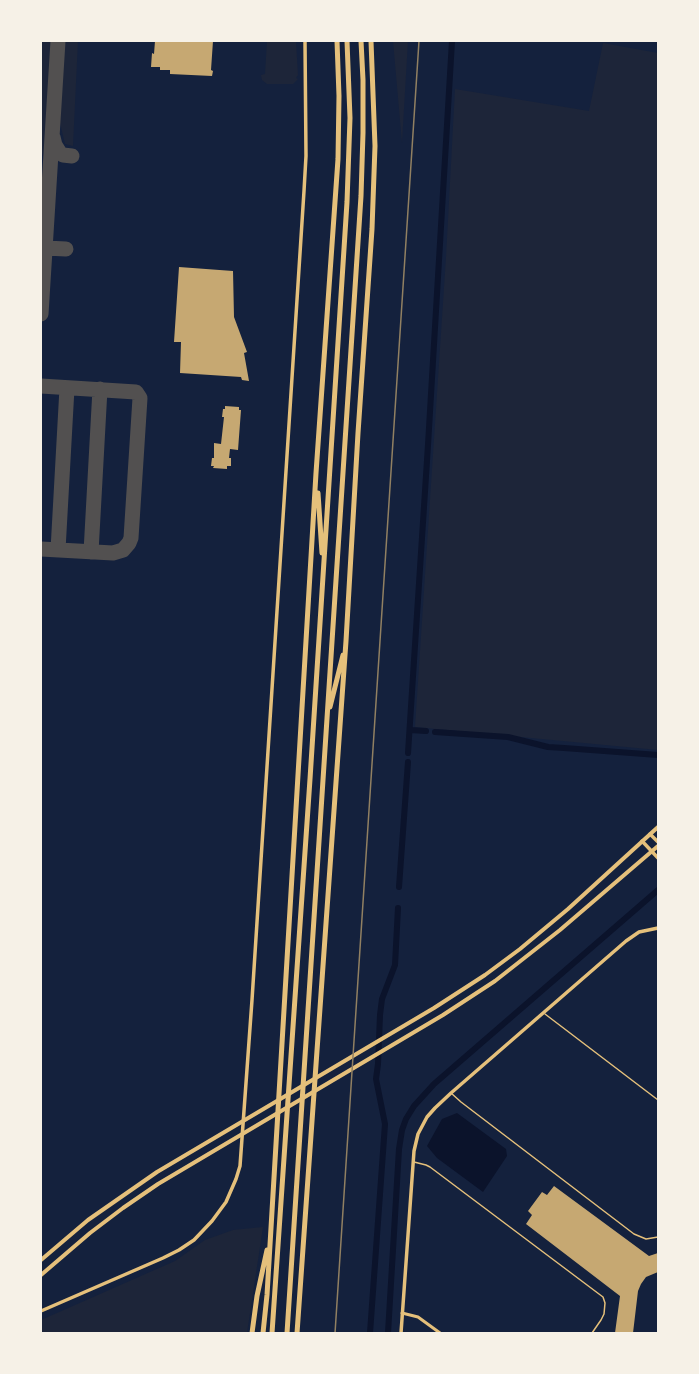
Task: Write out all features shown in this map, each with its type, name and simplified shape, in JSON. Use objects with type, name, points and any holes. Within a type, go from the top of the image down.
[{"type":"highway","points":[[263,1333],[316,473],[338,159],[339,96],[337,41]]},
{"type":"highway","points":[[272,1333],[324,572],[348,181],[350,96],[348,41]]},
{"type":"highway","points":[[287,1333],[292,1276],[361,196],[363,110],[361,41]]},
{"type":"highway","points":[[297,1333],[346,641],[372,229],[374,146],[371,41]]},
{"type":"highway","points":[[316,473],[324,572]]},
{"type":"highway","points":[[327,722],[346,641]]},
{"type":"highway","points":[[252,1333],[257,1296],[270,1234]]},
{"type":"main road","points":[[41,1260],[88,1220],[168,1164],[469,986],[514,953],[568,909],[658,826]]},
{"type":"main road","points":[[41,1275],[74,1246],[123,1208],[176,1173],[399,1042],[460,1004],[527,957],[578,916],[658,846]]},
{"type":"street","points":[[41,1311],[163,1258],[194,1240],[212,1222],[226,1202],[240,1166],[252,1008],[306,156],[305,41]]},
{"type":"street","points":[[650,834],[658,842]]},
{"type":"street","points":[[642,841],[658,858]]},
{"type":"street","points":[[401,1333],[413,1161],[416,1143],[424,1123],[435,1108],[451,1092],[630,937],[644,930],[658,928]]},
{"type":"street","points":[[402,1313],[418,1317],[440,1333]]},
{"type":"lane","points":[[543,1012],[658,1100]]},
{"type":"lane","points":[[451,1092],[461,1102],[634,1234],[646,1239],[658,1237]]},
{"type":"lane","points":[[413,1161],[430,1167],[603,1297],[605,1303],[604,1314],[592,1333]]},
{"type":"shaded area","points":[[41,41],[53,41],[46,146],[41,158]]},
{"type":"shaded area","points":[[63,41],[78,41],[73,146],[65,144],[60,123]]},
{"type":"shaded area","points":[[267,41],[296,41],[298,75],[296,78],[298,79],[293,84],[267,84],[262,80],[261,75],[265,74]]},
{"type":"shaded area","points":[[393,41],[408,41],[402,143]]},
{"type":"shaded area","points":[[603,43],[658,53],[658,750],[415,727],[446,257],[455,89],[589,111]]},
{"type":"shaded area","points":[[457,1113],[506,1149],[507,1156],[483,1192],[437,1158],[427,1146],[442,1119]]},
{"type":"shaded area","points":[[263,1227],[247,1333],[41,1333],[41,1320],[175,1261],[205,1240],[233,1230]]},
{"type":"building","points":[[155,41],[213,41],[212,76],[170,74],[170,70],[160,70],[160,67],[151,67]]},
{"type":"building","points":[[179,267],[233,271],[234,317],[247,352],[244,353],[249,381],[242,380],[241,377],[180,373],[181,342],[174,342]]},
{"type":"building","points":[[225,406],[239,407],[239,410],[241,410],[238,450],[230,449],[229,458],[231,458],[231,466],[227,466],[227,469],[213,468],[214,466],[211,466],[212,458],[214,458],[214,443],[221,444],[224,417],[222,417]]},
{"type":"building","points":[[554,1186],[649,1256],[658,1253],[658,1272],[646,1277],[638,1291],[633,1333],[615,1333],[620,1296],[526,1224],[532,1215],[528,1211],[542,1192],[547,1195]]},
{"type":"waterway","points":[[408,753],[452,41]]},
{"type":"waterway","points":[[410,730],[426,731]]},
{"type":"waterway","points":[[435,732],[508,737],[548,747],[658,755]]},
{"type":"waterway","points":[[399,887],[408,762]]},
{"type":"waterway","points":[[388,1333],[399,1149],[402,1130],[406,1119],[414,1106],[434,1084],[658,890]]},
{"type":"waterway","points":[[370,1333],[385,1124],[376,1079],[380,1015],[382,999],[395,965],[398,908]]},
{"type":"taxiway","points":[[41,314],[58,41]]},
{"type":"taxiway","points":[[53,137],[55,145],[60,153],[63,155],[72,156]]},
{"type":"taxiway","points":[[45,248],[66,249]]},
{"type":"taxiway","points":[[41,386],[136,392],[140,398],[131,538],[129,543],[123,550],[113,553],[41,549]]},
{"type":"taxiway","points":[[58,550],[67,388]]},
{"type":"taxiway","points":[[91,552],[100,389]]},
{"type":"railway","points":[[335,1333],[419,41]]}]
